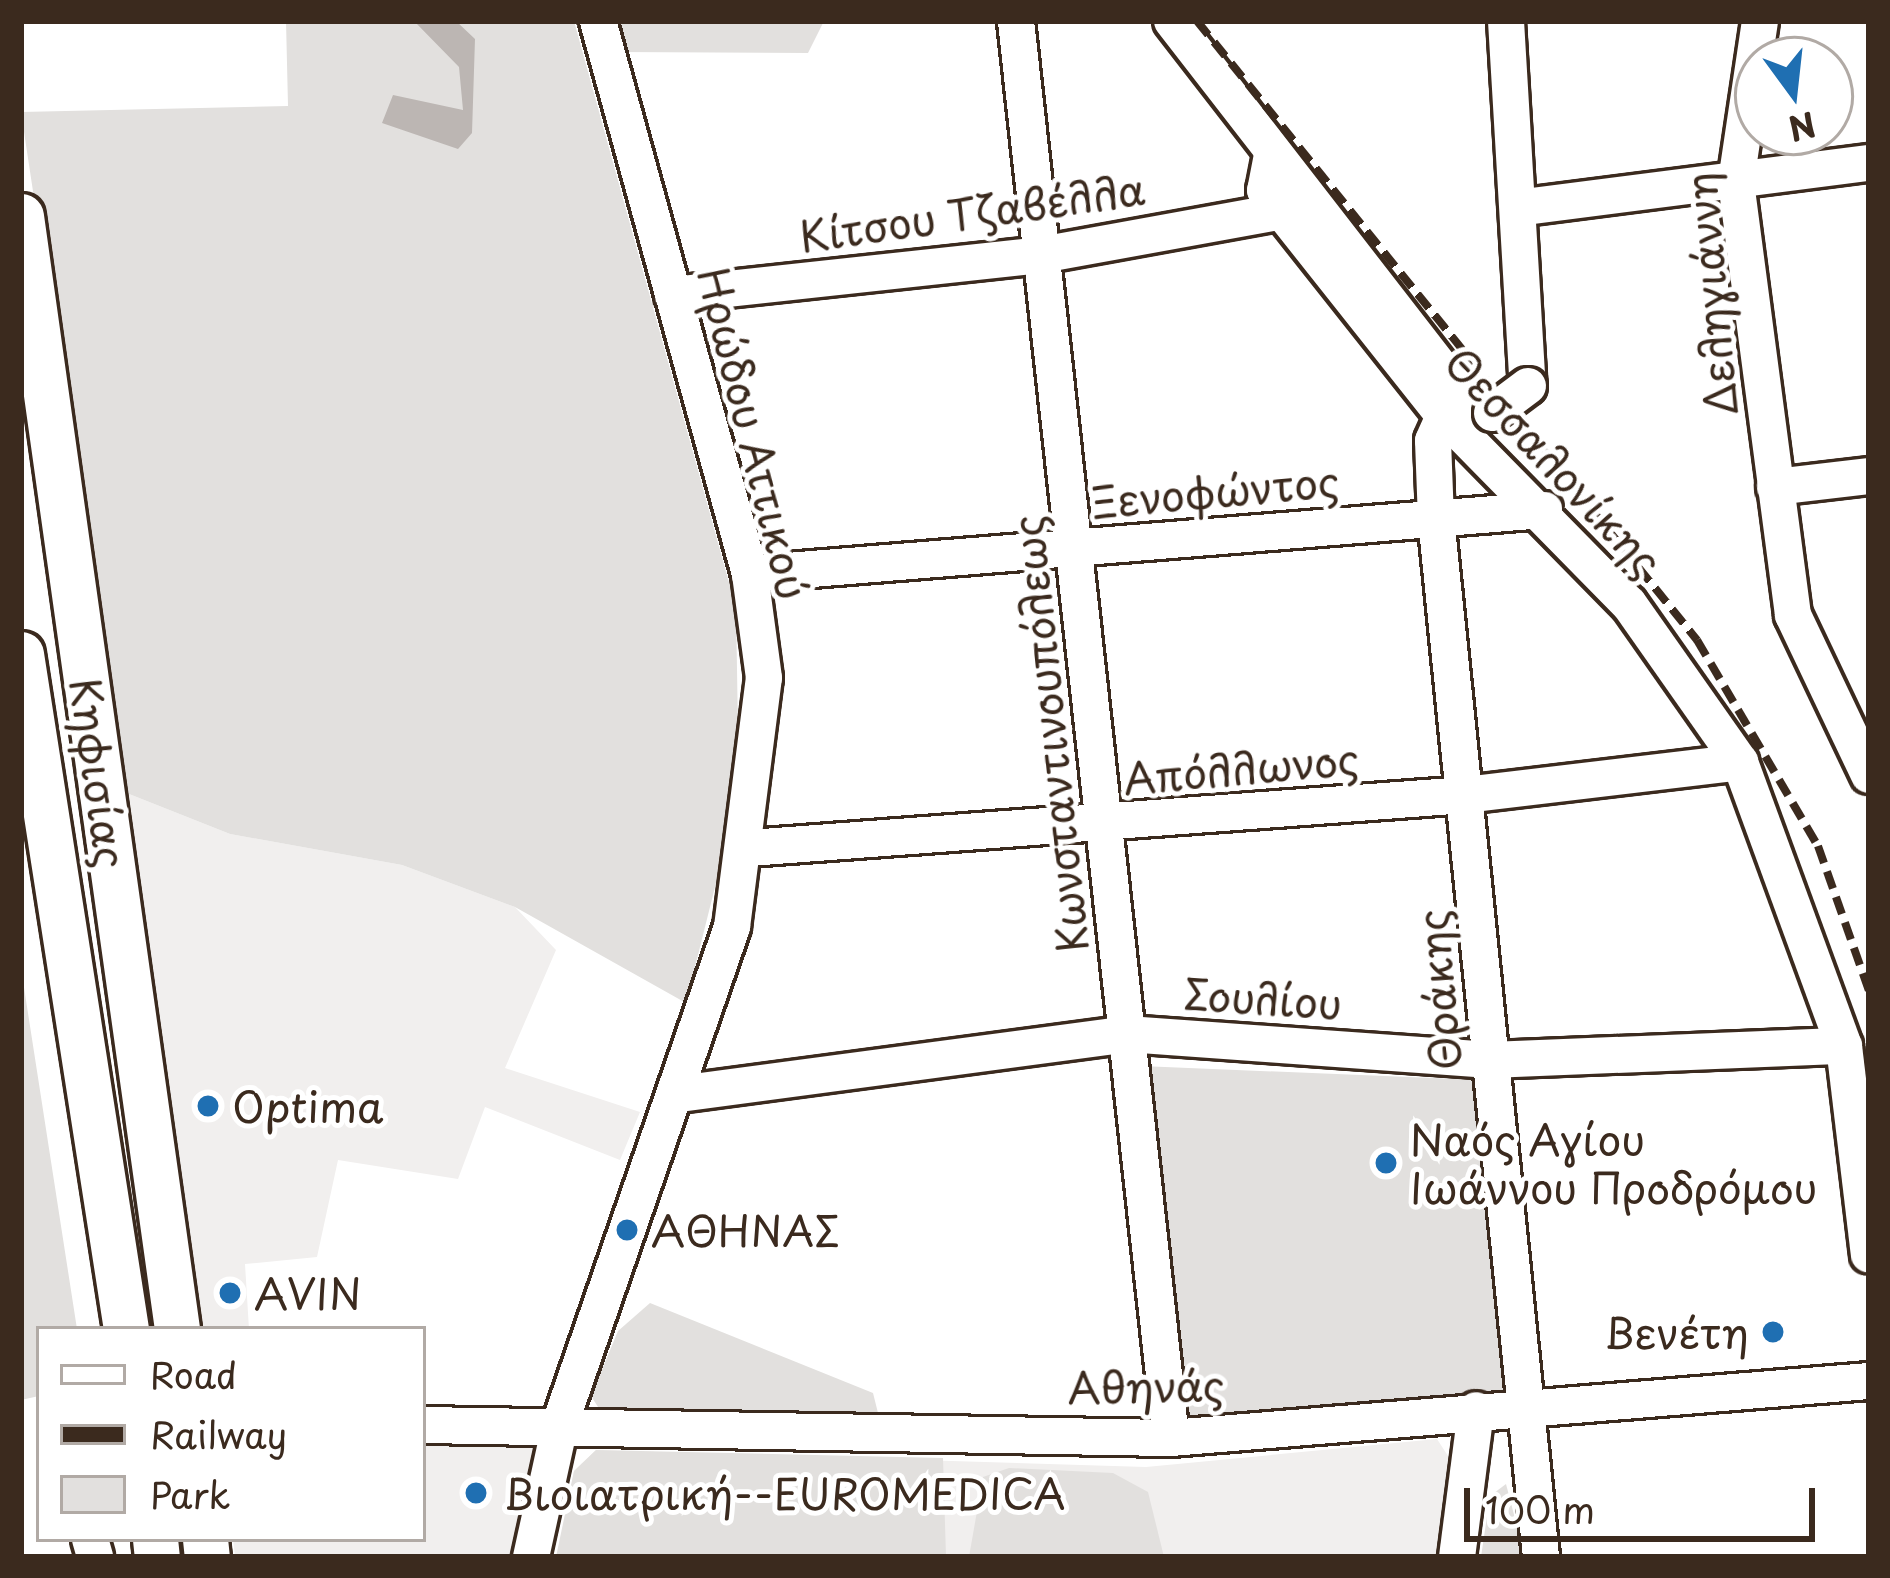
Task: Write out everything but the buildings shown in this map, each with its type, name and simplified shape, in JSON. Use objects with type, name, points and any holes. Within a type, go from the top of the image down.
[{"type":"main road","name":"Κηφισίας","points":[[21,216],[177,1326]]},
{"type":"main road","name":"Κηφισίας","points":[[21,654],[126,1326]]},
{"type":"street","name":"Ηρώδου Αττικού","points":[[531,1557],[561,1420],[679,1094],[749,848],[764,678],[750,574],[598,21]]},
{"type":"street","name":"Κωνσταντινουπόλεως","points":[[1016,21],[1171,1438]]},
{"type":"street","points":[[1172,21],[1472,408],[1492,413],[1528,386],[1524,207],[1506,21]]},
{"type":"street","name":"Δεληγιάννη","points":[[1760,21],[1736,182],[1793,615],[1869,772]]},
{"type":"street","name":"Θεσσαλονίκης","points":[[1272,155],[1265,190],[1444,416],[1544,510],[1629,604],[1740,762],[1844,1046],[1869,1255]]},
{"type":"street","points":[[1524,207],[1869,164]]},
{"type":"street","name":"Κίτσου Τζαβέλλα","points":[[673,295],[1041,255],[1282,211]]},
{"type":"street","name":"Θράκης","points":[[1444,416],[1433,441],[1436,518],[1541,1557]]},
{"type":"street","points":[[1775,488],[1869,476]]},
{"type":"street","name":"Ξενοφώντος","points":[[750,574],[1544,510]]},
{"type":"street","name":"Απόλλωνος","points":[[749,848],[1465,796],[1740,762]]},
{"type":"street","name":"Σουλίου","points":[[679,1094],[1127,1034],[1490,1060],[1844,1046]]},
{"type":"street","name":"Αθηνάς","points":[[426,1425],[561,1420],[1171,1438],[1524,1405],[1869,1381]]},
{"type":"street","points":[[1457,1557],[1476,1410]]},
{"type":"shaded area","points":[[414,21],[456,21],[475,39],[472,133],[458,149],[382,123],[393,95],[463,110],[459,67]]},
{"type":"shaded area","points":[[124,792],[230,834],[402,865],[515,907],[556,950],[505,1068],[640,1112],[620,1160],[485,1107],[458,1179],[338,1160],[317,1257],[245,1264],[249,1326],[202,1326]]},
{"type":"shaded area","name":"Βιοιατρική--EUROMEDICA","points":[[541,1438],[516,1557],[235,1557],[233,1542],[426,1542],[426,1446]]},
{"type":"shaded area","points":[[1437,1439],[1461,1476],[1449,1557],[557,1557],[574,1471],[596,1450],[1146,1467]]},
{"type":"green space","points":[[286,21],[574,21],[736,608],[739,791],[686,1003],[515,907],[402,865],[230,834],[124,792],[21,112],[288,106]]},
{"type":"green space","points":[[609,21],[824,21],[808,53],[617,52]]},
{"type":"green space","points":[[21,968],[77,1326],[36,1326],[36,1397],[21,1400]]},
{"type":"green space","points":[[1141,1066],[1481,1080],[1505,1397],[1181,1424]]},
{"type":"green space","points":[[650,1303],[873,1393],[880,1421],[600,1410],[591,1396],[618,1331]]},
{"type":"green space","points":[[596,1450],[943,1458],[946,1557],[556,1557],[574,1471]]},
{"type":"green space","points":[[1009,1468],[1113,1473],[1148,1492],[1164,1557],[969,1557],[983,1477]]},
{"type":"green space","points":[[1506,1484],[1525,1557],[1481,1557],[1490,1496]]},
{"type":"railway","points":[[1197,21],[1697,640],[1818,846],[1869,991]]},
{"type":"place","name":"Optima","points":[[208,1106]]},
{"type":"place","name":"Ναός Αγίου Ιωάννου Προδρόμου","points":[[1386,1163]]},
{"type":"place","name":"ΑΘΗΝΑΣ","points":[[627,1230]]},
{"type":"place","name":"AVIN","points":[[230,1293]]},
{"type":"place","name":"Βενέτη","points":[[1773,1332]]},
{"type":"place","name":"Βιοιατρική--EUROMEDICA","points":[[476,1493]]}]
